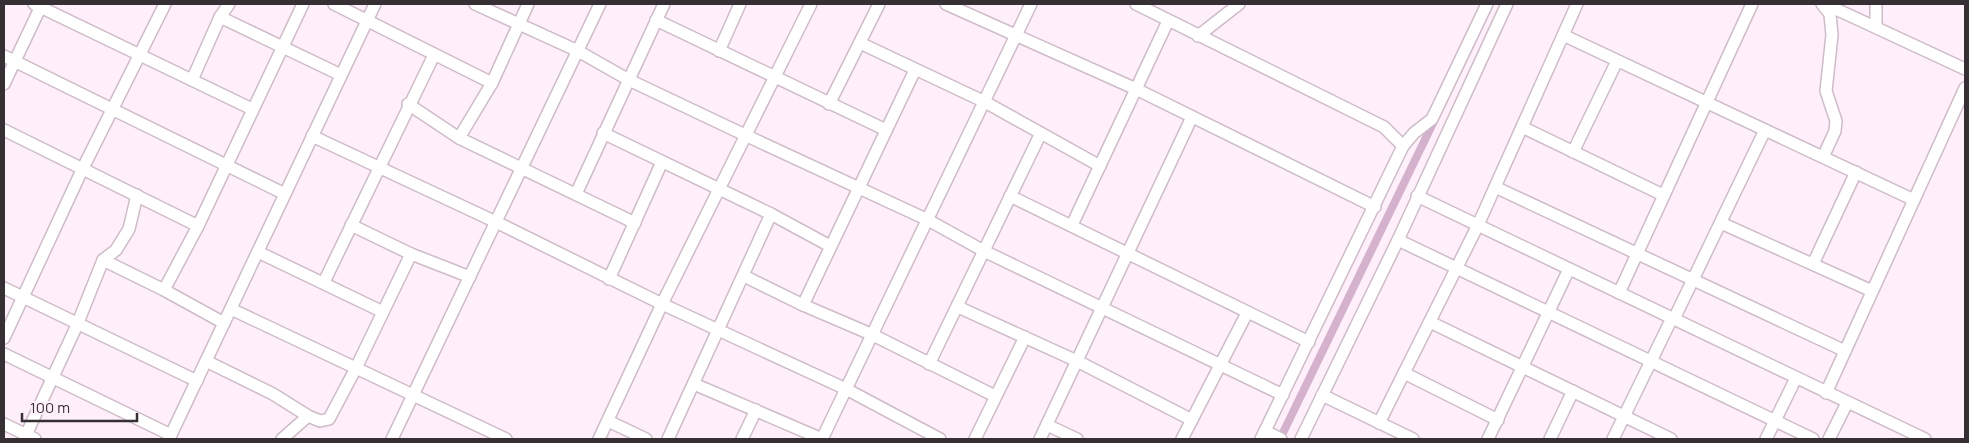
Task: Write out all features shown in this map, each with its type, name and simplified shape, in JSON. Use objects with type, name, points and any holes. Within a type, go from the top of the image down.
[{"type":"street","points":[[4,338],[82,170],[164,4]]},
{"type":"street","points":[[192,80],[220,17],[229,4]]},
{"type":"street","points":[[164,290],[198,226],[303,4]]},
{"type":"street","points":[[334,4],[492,83]]},
{"type":"street","points":[[4,354],[170,437],[375,4]]},
{"type":"street","points":[[475,4],[578,52],[629,80],[746,136],[928,220],[984,251],[1283,395]]},
{"type":"street","points":[[460,138],[492,83],[528,4]]},
{"type":"street","points":[[392,439],[600,4]]},
{"type":"street","points":[[576,194],[664,4]]},
{"type":"street","points":[[718,51],[740,4]]},
{"type":"street","points":[[598,439],[662,304],[811,4]]},
{"type":"street","points":[[829,104],[879,4]]},
{"type":"street","points":[[946,4],[1136,89],[1376,207]]},
{"type":"street","points":[[694,384],[822,439],[1017,37],[1031,4]]},
{"type":"street","points":[[1136,4],[1384,127],[1403,146]]},
{"type":"street","points":[[1198,36],[1239,4]]},
{"type":"street","points":[[1270,436],[1283,395],[1376,207],[1403,146],[1432,119],[1487,4]]},
{"type":"street","points":[[1301,439],[1398,240],[1507,4]]},
{"type":"street","points":[[1379,423],[1478,225],[1577,4]]},
{"type":"street","points":[[1619,293],[1752,4]]},
{"type":"street","points":[[1824,4],[1876,26],[1965,69]]},
{"type":"street","points":[[1823,157],[1835,131],[1836,121],[1826,91],[1832,35],[1830,14],[1824,4]]},
{"type":"street","points":[[1876,4],[1876,26]]},
{"type":"street","points":[[4,84],[39,5],[252,109]]},
{"type":"street","points":[[220,17],[341,75]]},
{"type":"street","points":[[656,20],[886,130]]},
{"type":"street","points":[[1072,225],[1168,21]]},
{"type":"street","points":[[1563,36],[1707,101],[1914,200]]},
{"type":"street","points":[[860,43],[985,102],[1040,135],[1100,166]]},
{"type":"street","points":[[324,282],[408,104],[416,96],[434,55]]},
{"type":"street","points":[[4,56],[285,194]]},
{"type":"street","points":[[1573,152],[1617,61]]},
{"type":"street","points":[[803,305],[916,70]]},
{"type":"street","points":[[1826,393],[1965,88]]},
{"type":"street","points":[[408,104],[460,138],[635,223]]},
{"type":"street","points":[[1040,439],[1104,309],[1192,117]]},
{"type":"street","points":[[1522,127],[1663,195]]},
{"type":"street","points":[[4,130],[198,226]]},
{"type":"street","points":[[1613,439],[1651,360],[1694,279],[1765,130]]},
{"type":"street","points":[[603,133],[771,214],[830,246]]},
{"type":"street","points":[[929,364],[1040,135]]},
{"type":"street","points":[[312,136],[496,222],[609,279],[846,389],[940,439]]},
{"type":"street","points":[[609,279],[662,162]]},
{"type":"street","points":[[1813,264],[1856,172]]},
{"type":"street","points":[[1495,187],[1845,351]]},
{"type":"street","points":[[4,424],[30,437],[103,260],[116,250],[129,229],[137,196]]},
{"type":"street","points":[[1010,196],[1309,342]]},
{"type":"street","points":[[1417,196],[1925,439]]},
{"type":"street","points":[[668,439],[771,214]]},
{"type":"street","points":[[1721,223],[1872,291]]},
{"type":"street","points":[[351,224],[412,254],[470,277]]},
{"type":"street","points":[[1398,240],[1813,439]]},
{"type":"street","points":[[258,252],[324,282],[383,312]]},
{"type":"street","points":[[206,361],[273,394],[308,416],[320,421],[329,419],[412,254]]},
{"type":"street","points":[[103,260],[164,290],[224,323]]},
{"type":"street","points":[[1488,439],[1569,269]]},
{"type":"street","points":[[744,276],[803,305],[873,334],[995,396]]},
{"type":"street","points":[[4,288],[196,381]]},
{"type":"street","points":[[958,307],[1077,361],[1192,420]]},
{"type":"street","points":[[231,309],[506,439]]},
{"type":"street","points":[[1182,439],[1247,313]]},
{"type":"street","points":[[1430,322],[1671,439]]},
{"type":"street","points":[[974,439],[1025,337]]},
{"type":"street","points":[[1404,373],[1498,420]]},
{"type":"street","points":[[1766,439],[1796,378]]},
{"type":"street","points":[[1550,439],[1573,391]]},
{"type":"street","points":[[1322,395],[1413,439]]},
{"type":"street","points":[[1829,439],[1847,402]]},
{"type":"street","points":[[742,439],[756,410]]},
{"type":"street","points":[[282,439],[308,416]]},
{"type":"street","points":[[608,420],[646,439]]},
{"type":"street","points":[[1047,425],[1077,439]]},
{"type":"waterway","points":[[1280,439],[1435,119]]}]
